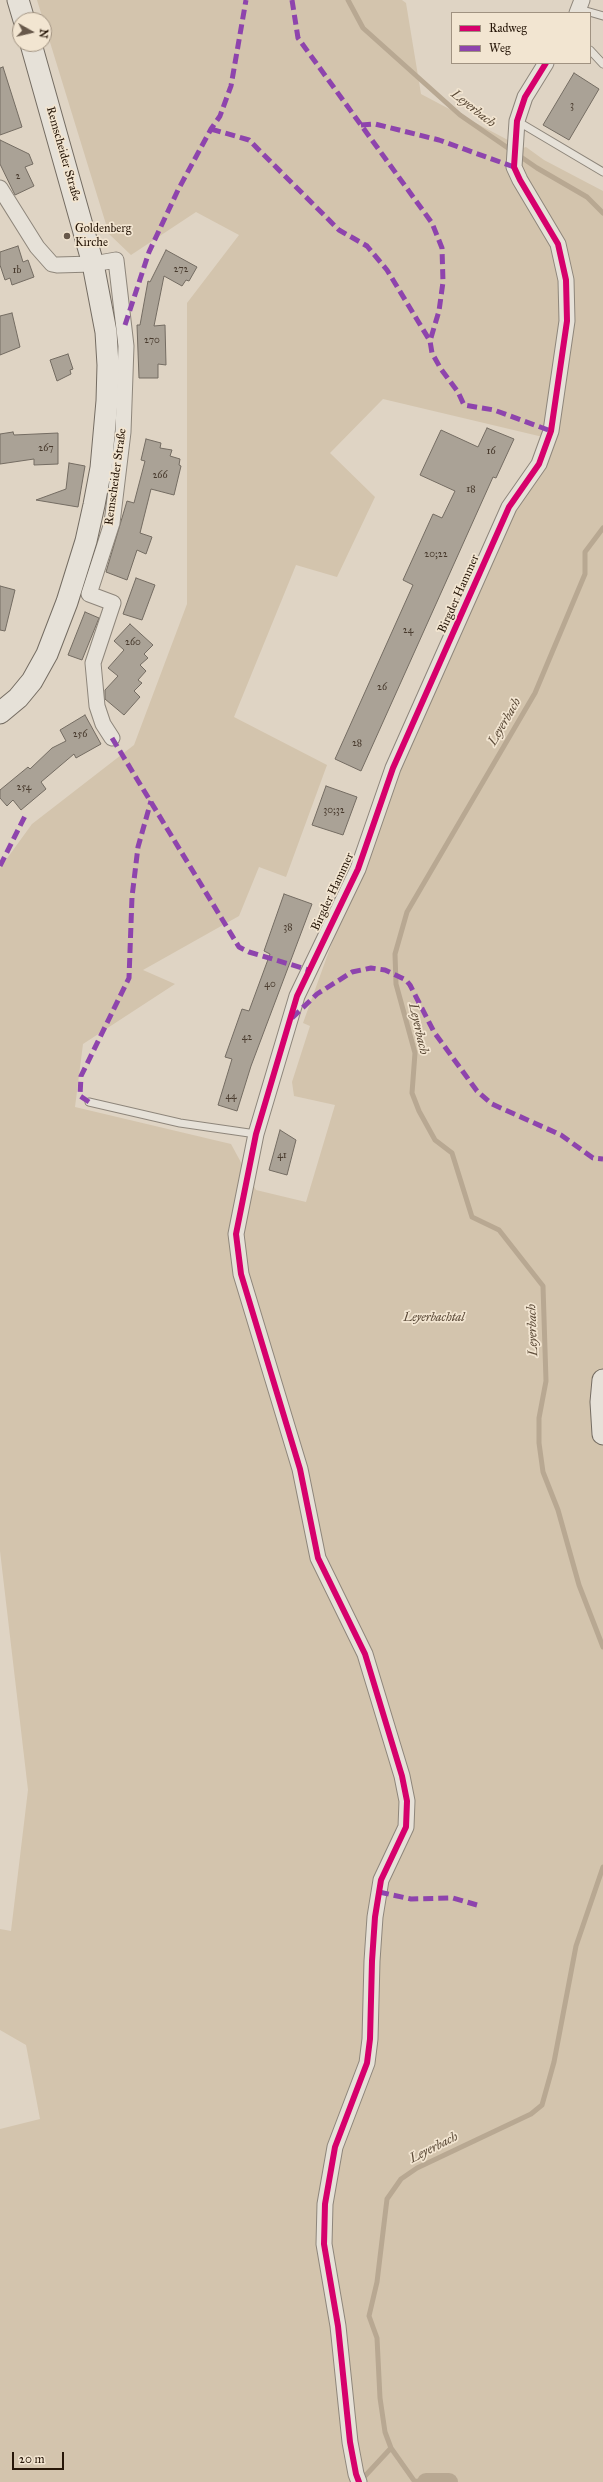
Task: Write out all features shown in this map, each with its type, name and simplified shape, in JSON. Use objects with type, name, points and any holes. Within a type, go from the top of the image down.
[{"type":"main road","points":[[18,0],[22,12]]},
{"type":"main road","name":"Remscheider Straße","points":[[0,713],[18,698],[32,681],[47,654],[67,602],[86,541],[101,468],[108,365],[102,305],[94,264],[33,52]]},
{"type":"main road","points":[[603,1380],[601,1402],[603,1434]]},
{"type":"street","name":"Birgder Hammer","points":[[359,2482],[350,2442],[338,2326],[324,2244],[325,2204],[335,2147],[367,2063],[370,2039],[375,1916],[384,1873],[406,1827],[407,1801],[402,1776],[365,1654],[318,1558],[300,1469],[241,1274],[237,1254],[236,1234],[256,1134],[297,996],[358,869],[393,768],[509,507],[539,464],[551,431],[567,322],[566,280],[558,244],[520,180],[514,167],[516,126],[525,97],[545,64]]},
{"type":"street","points":[[0,188],[49,261],[57,266],[94,264]]},
{"type":"street","name":"Remscheider Straße","points":[[94,264],[116,260],[126,346],[126,391],[117,488],[112,523],[89,594],[113,603],[93,663],[97,706],[103,724],[112,738]]},
{"type":"lane","points":[[579,8],[603,16]]},
{"type":"lane","points":[[591,51],[603,64]]},
{"type":"lane","points":[[516,126],[603,172]]},
{"type":"lane","points":[[89,1102],[180,1123],[256,1134]]},
{"type":"green space","name":"Leyerbachtal","points":[[37,0],[402,0],[406,3],[421,94],[523,148],[526,147],[544,160],[603,191],[603,2482],[0,2482],[0,2129],[40,2119],[26,2045],[0,2030],[0,1929],[11,1931],[28,1790],[0,1551],[0,868],[32,824],[134,745],[187,604],[187,303],[239,235],[196,212],[131,255],[109,234],[52,49],[52,12],[41,12]],"holes":[[[383,399],[543,437],[386,793],[303,1023],[310,1026],[292,1082],[294,1096],[335,1105],[306,1202],[256,1190],[231,1144],[75,1107],[83,1044],[175,984],[143,970],[239,916],[259,867],[286,877],[327,765],[234,717],[296,565],[337,577],[375,497],[330,453]]]},
{"type":"building","points":[[3,67],[22,127],[0,135],[0,68]]},
{"type":"building","points":[[574,73],[599,89],[569,140],[543,125]]},
{"type":"building","points":[[0,140],[29,154],[33,164],[25,167],[34,186],[15,195],[0,164]]},
{"type":"building","points":[[18,246],[23,262],[28,260],[34,277],[12,285],[10,278],[5,280],[0,265],[0,252]]},
{"type":"building","points":[[166,250],[197,267],[189,281],[186,280],[182,286],[164,276],[154,326],[165,325],[166,365],[158,364],[158,378],[139,378],[137,325],[140,325],[148,281],[150,282]]},
{"type":"building","points":[[12,313],[20,347],[0,355],[0,316]]},
{"type":"building","points":[[68,354],[73,369],[70,370],[71,374],[57,381],[50,360]]},
{"type":"building","points":[[487,428],[514,439],[496,478],[493,477],[361,771],[335,759],[413,585],[403,580],[433,514],[442,518],[455,491],[420,475],[441,430],[478,447]]},
{"type":"building","points":[[13,432],[14,435],[58,433],[58,464],[34,465],[34,459],[0,464],[0,434]]},
{"type":"building","points":[[146,439],[161,443],[160,448],[172,450],[170,456],[180,459],[179,465],[181,466],[174,495],[151,489],[140,533],[152,537],[146,554],[137,550],[127,580],[106,572],[127,501],[134,503],[145,461],[141,460]]},
{"type":"building","points":[[69,463],[85,466],[78,507],[36,500],[66,489]]},
{"type":"building","points":[[136,578],[155,585],[142,620],[123,614]]},
{"type":"building","points":[[0,586],[15,590],[5,631],[0,630]]},
{"type":"building","points":[[85,612],[99,618],[82,660],[68,655]]},
{"type":"building","points":[[130,624],[153,645],[144,654],[148,658],[140,665],[146,671],[138,680],[142,683],[134,691],[140,697],[124,715],[105,699],[105,690],[118,676],[108,668],[124,650],[114,641]]},
{"type":"building","points":[[85,715],[101,744],[76,758],[74,754],[41,782],[46,789],[21,810],[13,800],[7,806],[0,798],[0,790],[28,767],[30,769],[52,748],[66,741],[60,730]]},
{"type":"building","points":[[326,786],[357,797],[343,835],[312,825]]},
{"type":"building","points":[[284,894],[312,904],[251,1066],[237,1111],[218,1105],[232,1059],[225,1057],[242,1009],[249,1011],[270,954],[264,951]]},
{"type":"building","points":[[280,1130],[296,1140],[287,1175],[269,1170]]},
{"type":"waterway","name":"Leyerbach","points":[[348,0],[363,28],[460,115],[537,168],[587,197],[603,213]]},
{"type":"waterway","name":"Leyerbach","points":[[603,528],[585,552],[585,574],[535,693],[407,912],[395,954],[396,984],[415,1053],[412,1093],[419,1111],[435,1140],[452,1153],[472,1217],[499,1230],[543,1286],[546,1381],[539,1418],[539,1443],[543,1472],[558,1510],[579,1585],[603,1647]]},
{"type":"waterway","name":"Leyerbach","points":[[415,2482],[391,2448],[385,2432],[380,2398],[377,2338],[369,2316],[377,2282],[387,2199],[401,2179],[417,2168],[531,2114],[542,2105],[554,2062],[576,1946],[603,1867]]},
{"type":"waterway","points":[[365,2476],[391,2448]]},
{"type":"waterway","points":[[415,2481],[424,2482]]},
{"type":"waterway","points":[[426,2482],[449,2482]]},
{"type":"marked path","points":[[125,325],[149,252],[178,190],[211,129],[220,116],[231,86],[246,0]]},
{"type":"marked path","points":[[292,0],[298,38],[432,223],[442,248],[443,282],[439,311],[430,341]]},
{"type":"marked path","points":[[361,125],[375,124],[439,140],[514,167]]},
{"type":"marked path","points":[[211,129],[249,140],[339,230],[367,246],[387,270],[430,341],[432,353],[441,369],[458,392],[464,405],[494,410],[551,431]]},
{"type":"marked path","points":[[112,738],[239,947],[249,952],[309,970]]},
{"type":"marked path","points":[[89,1102],[80,1096],[81,1076],[129,978],[132,897],[138,847],[151,801]]},
{"type":"marked path","points":[[0,866],[25,816]]},
{"type":"marked path","points":[[292,1018],[317,994],[352,972],[371,968],[385,970],[406,980],[410,985],[434,1032],[477,1091],[492,1104],[561,1135],[593,1158],[603,1159]]},
{"type":"marked path","points":[[379,1892],[411,1899],[453,1898],[477,1905]]},
{"type":"cycle path","points":[[359,2482],[350,2442],[338,2326],[324,2244],[325,2204],[335,2147],[367,2063],[370,2039],[375,1917],[381,1880],[406,1827],[407,1801],[402,1776],[365,1654],[318,1558],[300,1469],[241,1274],[236,1234],[256,1134],[297,996],[358,869],[393,768],[509,507],[539,464],[551,431],[567,321],[566,280],[558,244],[520,180],[514,167],[517,121],[525,97],[545,64]]},
{"type":"place","name":"Goldenberg Kirche","points":[[67,236]]}]
